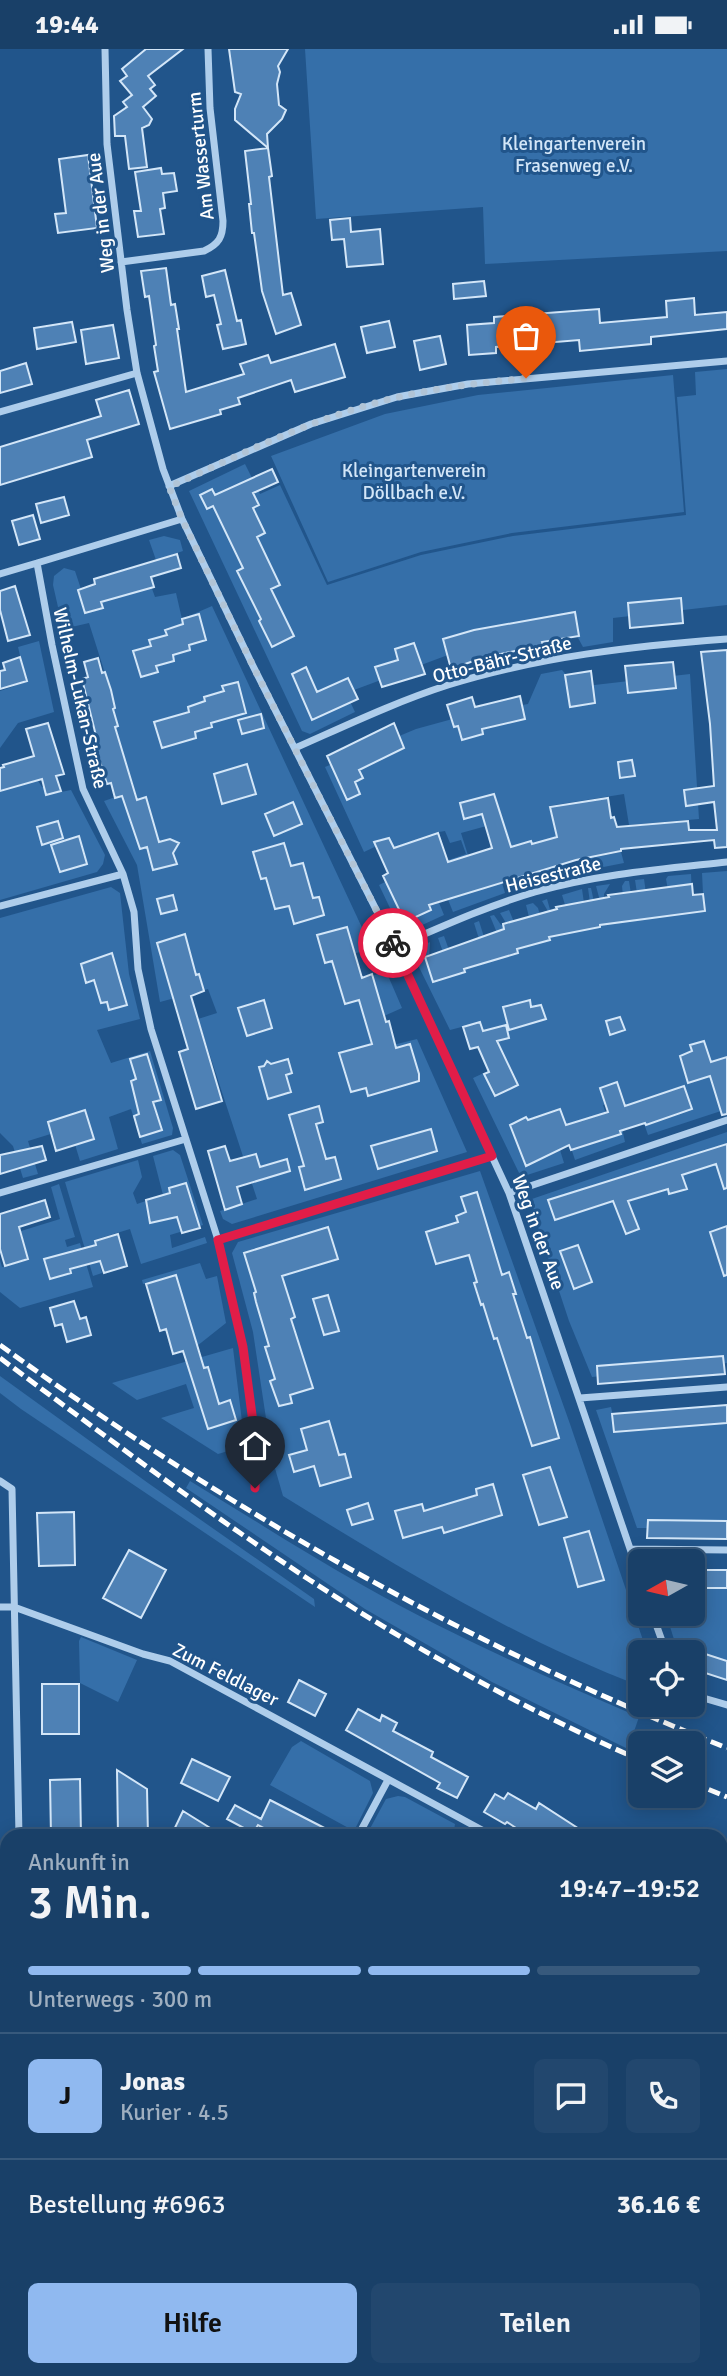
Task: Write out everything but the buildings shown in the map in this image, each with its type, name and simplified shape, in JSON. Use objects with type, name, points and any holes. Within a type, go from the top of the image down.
[{"type":"street","name":"Weg in der Aue","points":[[105,49],[107,144],[137,373],[169,487],[182,519],[395,947],[509,1193],[631,1549]]},
{"type":"street","name":"Am Wasserturm","points":[[121,263],[204,251],[216,246],[223,235],[210,108],[208,49]]},
{"type":"street","points":[[169,487],[311,425],[397,397],[468,384],[727,361]]},
{"type":"street","points":[[0,412],[137,373]]},
{"type":"street","points":[[0,574],[182,519]]},
{"type":"street","name":"Wilhelm-Lukan-Straße","points":[[37,563],[83,789],[123,874],[134,912],[138,969],[151,1029],[218,1240],[243,1347],[256,1445],[255,1488]]},
{"type":"street","name":"Otto-Bähr-Straße","points":[[295,748],[379,710],[449,685],[521,667],[610,650],[727,639]]},
{"type":"street","name":"Heisestraße","points":[[395,947],[476,911],[538,891],[609,876],[727,862]]},
{"type":"street","points":[[0,906],[123,874]]},
{"type":"street","points":[[509,1193],[727,1120]]},
{"type":"street","points":[[0,1193],[186,1139]]},
{"type":"street","points":[[218,1240],[492,1156]]},
{"type":"street","points":[[580,1398],[727,1387]]},
{"type":"street","points":[[0,1481],[12,1489],[19,1829]]},
{"type":"street","points":[[705,1550],[727,1550]]},
{"type":"street","name":"Zum Feldlager","points":[[0,1607],[14,1607],[143,1654],[170,1661],[480,1829]]},
{"type":"street","points":[[705,1699],[727,1705]]},
{"type":"street","points":[[362,1829],[388,1780]]},
{"type":"green space","name":"Kleingartenverein Frasenweg e.V.","points":[[305,49],[727,49],[727,251],[485,264],[483,207],[316,219]]},
{"type":"green space","points":[[727,369],[727,605],[613,618],[613,642],[583,647],[571,625],[464,649],[346,693],[355,712],[310,734],[302,731],[189,491],[245,464],[260,494],[280,485],[327,585],[421,555],[513,536],[686,515],[677,397],[696,395],[695,372]]},
{"type":"green space","name":"Kleingartenverein Döllbach e.V.","points":[[673,375],[684,512],[512,533],[421,552],[328,582],[271,456],[385,414],[478,395]]},
{"type":"green space","points":[[164,536],[180,540],[183,551],[156,560],[149,540]]},
{"type":"green space","points":[[64,568],[75,571],[81,589],[146,572],[155,597],[176,593],[182,619],[212,606],[372,949],[336,958],[345,986],[386,971],[402,1008],[366,1024],[373,1050],[417,1039],[467,1152],[232,1224],[223,1219],[220,1211],[257,1199],[198,1019],[217,1013],[208,989],[160,1002],[137,865],[104,801],[130,792],[103,667],[89,623],[63,629],[53,585],[54,576]]},
{"type":"green space","points":[[39,641],[54,712],[18,723],[0,748],[0,691],[26,682],[18,647]]},
{"type":"green space","points":[[562,670],[577,687],[690,674],[699,819],[629,825],[624,794],[549,806],[566,875],[522,888],[501,822],[461,833],[479,890],[502,883],[505,893],[453,912],[434,865],[466,854],[461,840],[450,843],[445,831],[439,832],[443,846],[420,856],[444,915],[407,932],[400,929],[379,885],[399,875],[383,843],[364,852],[325,767],[416,729],[467,715],[528,704],[541,674]]},
{"type":"green space","points":[[33,773],[42,787],[54,786],[56,793],[71,790],[105,855],[103,864],[97,872],[0,900],[0,782]]},
{"type":"green space","points":[[621,852],[624,863],[583,871],[581,860]]},
{"type":"green space","points":[[727,871],[727,1109],[648,1135],[638,1106],[627,1109],[622,1098],[603,1105],[606,1114],[618,1110],[625,1142],[575,1160],[563,1124],[553,1127],[564,1163],[521,1177],[473,1078],[488,1071],[483,1061],[489,1058],[481,1022],[450,1030],[414,957],[416,949],[430,942],[429,957],[443,952],[438,938],[444,936],[449,950],[479,939],[474,923],[479,921],[484,937],[497,933],[490,916],[494,915],[501,925],[506,923],[500,913],[509,910],[514,922],[529,917],[526,905],[533,903],[540,915],[549,913],[542,901],[547,899],[551,913],[566,908],[562,895],[582,889],[584,903],[590,903],[588,888],[591,888],[594,902],[600,901],[596,886],[610,884],[604,894],[604,900],[623,897],[622,886],[625,881],[629,881],[631,894],[637,893],[635,880],[644,879],[646,893],[668,890],[668,876],[691,874],[692,895],[703,894],[702,873]]},
{"type":"green space","points":[[111,887],[120,893],[129,974],[140,1019],[97,1030],[111,1063],[150,1051],[173,1128],[172,1135],[142,1144],[131,1109],[109,1117],[118,1149],[80,1161],[70,1128],[28,1141],[38,1174],[23,1178],[13,1146],[0,1133],[0,918]]},
{"type":"green space","points":[[727,1132],[727,1363],[592,1377],[569,1321],[529,1200]]},
{"type":"green space","points":[[173,1150],[180,1155],[203,1225],[170,1235],[172,1248],[205,1237],[207,1243],[141,1264],[130,1229],[94,1240],[102,1273],[93,1276],[65,1182],[138,1160],[142,1177],[133,1193],[137,1204],[163,1195],[153,1156]]},
{"type":"green space","points":[[480,1171],[628,1596],[628,1626],[638,1626],[643,1640],[628,1640],[628,1681],[547,1646],[457,1600],[283,1496],[272,1458],[253,1332],[232,1253],[238,1242]]},
{"type":"green space","points":[[59,1184],[75,1237],[65,1240],[67,1247],[80,1243],[93,1287],[20,1308],[0,1292],[0,1260],[2,1267],[29,1260],[21,1231],[60,1219],[51,1187]]},
{"type":"green space","points":[[200,1263],[206,1279],[217,1276],[226,1323],[197,1346],[176,1275],[143,1284],[142,1280]]},
{"type":"green space","points":[[233,1348],[245,1446],[218,1454],[161,1418],[194,1408],[186,1384],[137,1400],[112,1383]]},
{"type":"green space","points":[[0,1376],[314,1599],[315,1607],[21,1409],[0,1393]]},
{"type":"green space","points":[[611,1407],[614,1421],[727,1412],[727,1528],[637,1528],[596,1410]]},
{"type":"green space","points":[[190,1481],[320,1561],[431,1622],[628,1712],[628,1717],[639,1717],[634,1731],[628,1731],[628,1749],[492,1682],[365,1609],[186,1488]]},
{"type":"green space","points":[[705,1576],[727,1577],[727,1669],[705,1658],[705,1640],[674,1640],[670,1626],[705,1626]]},
{"type":"green space","points":[[81,1637],[137,1660],[118,1702],[80,1683]]},
{"type":"green space","points":[[301,1741],[370,1781],[373,1793],[355,1829],[350,1829],[270,1785],[292,1747]]},
{"type":"green space","points":[[405,1797],[455,1824],[454,1829],[370,1829],[386,1799]]},
{"type":"railway","points":[[0,1345],[173,1463],[261,1518],[351,1569],[535,1664],[630,1708],[727,1748]]},
{"type":"railway","points":[[0,1358],[131,1455],[309,1580],[424,1651],[495,1690],[628,1754]]},
{"type":"railway","points":[[705,1788],[727,1797]]},
{"type":"way so far","points":[[393,943],[253,666],[169,487],[285,435],[397,397],[468,384],[526,378]]},
{"type":"route","points":[[255,1488],[256,1445],[243,1347],[218,1240],[492,1156],[393,943]]}]
